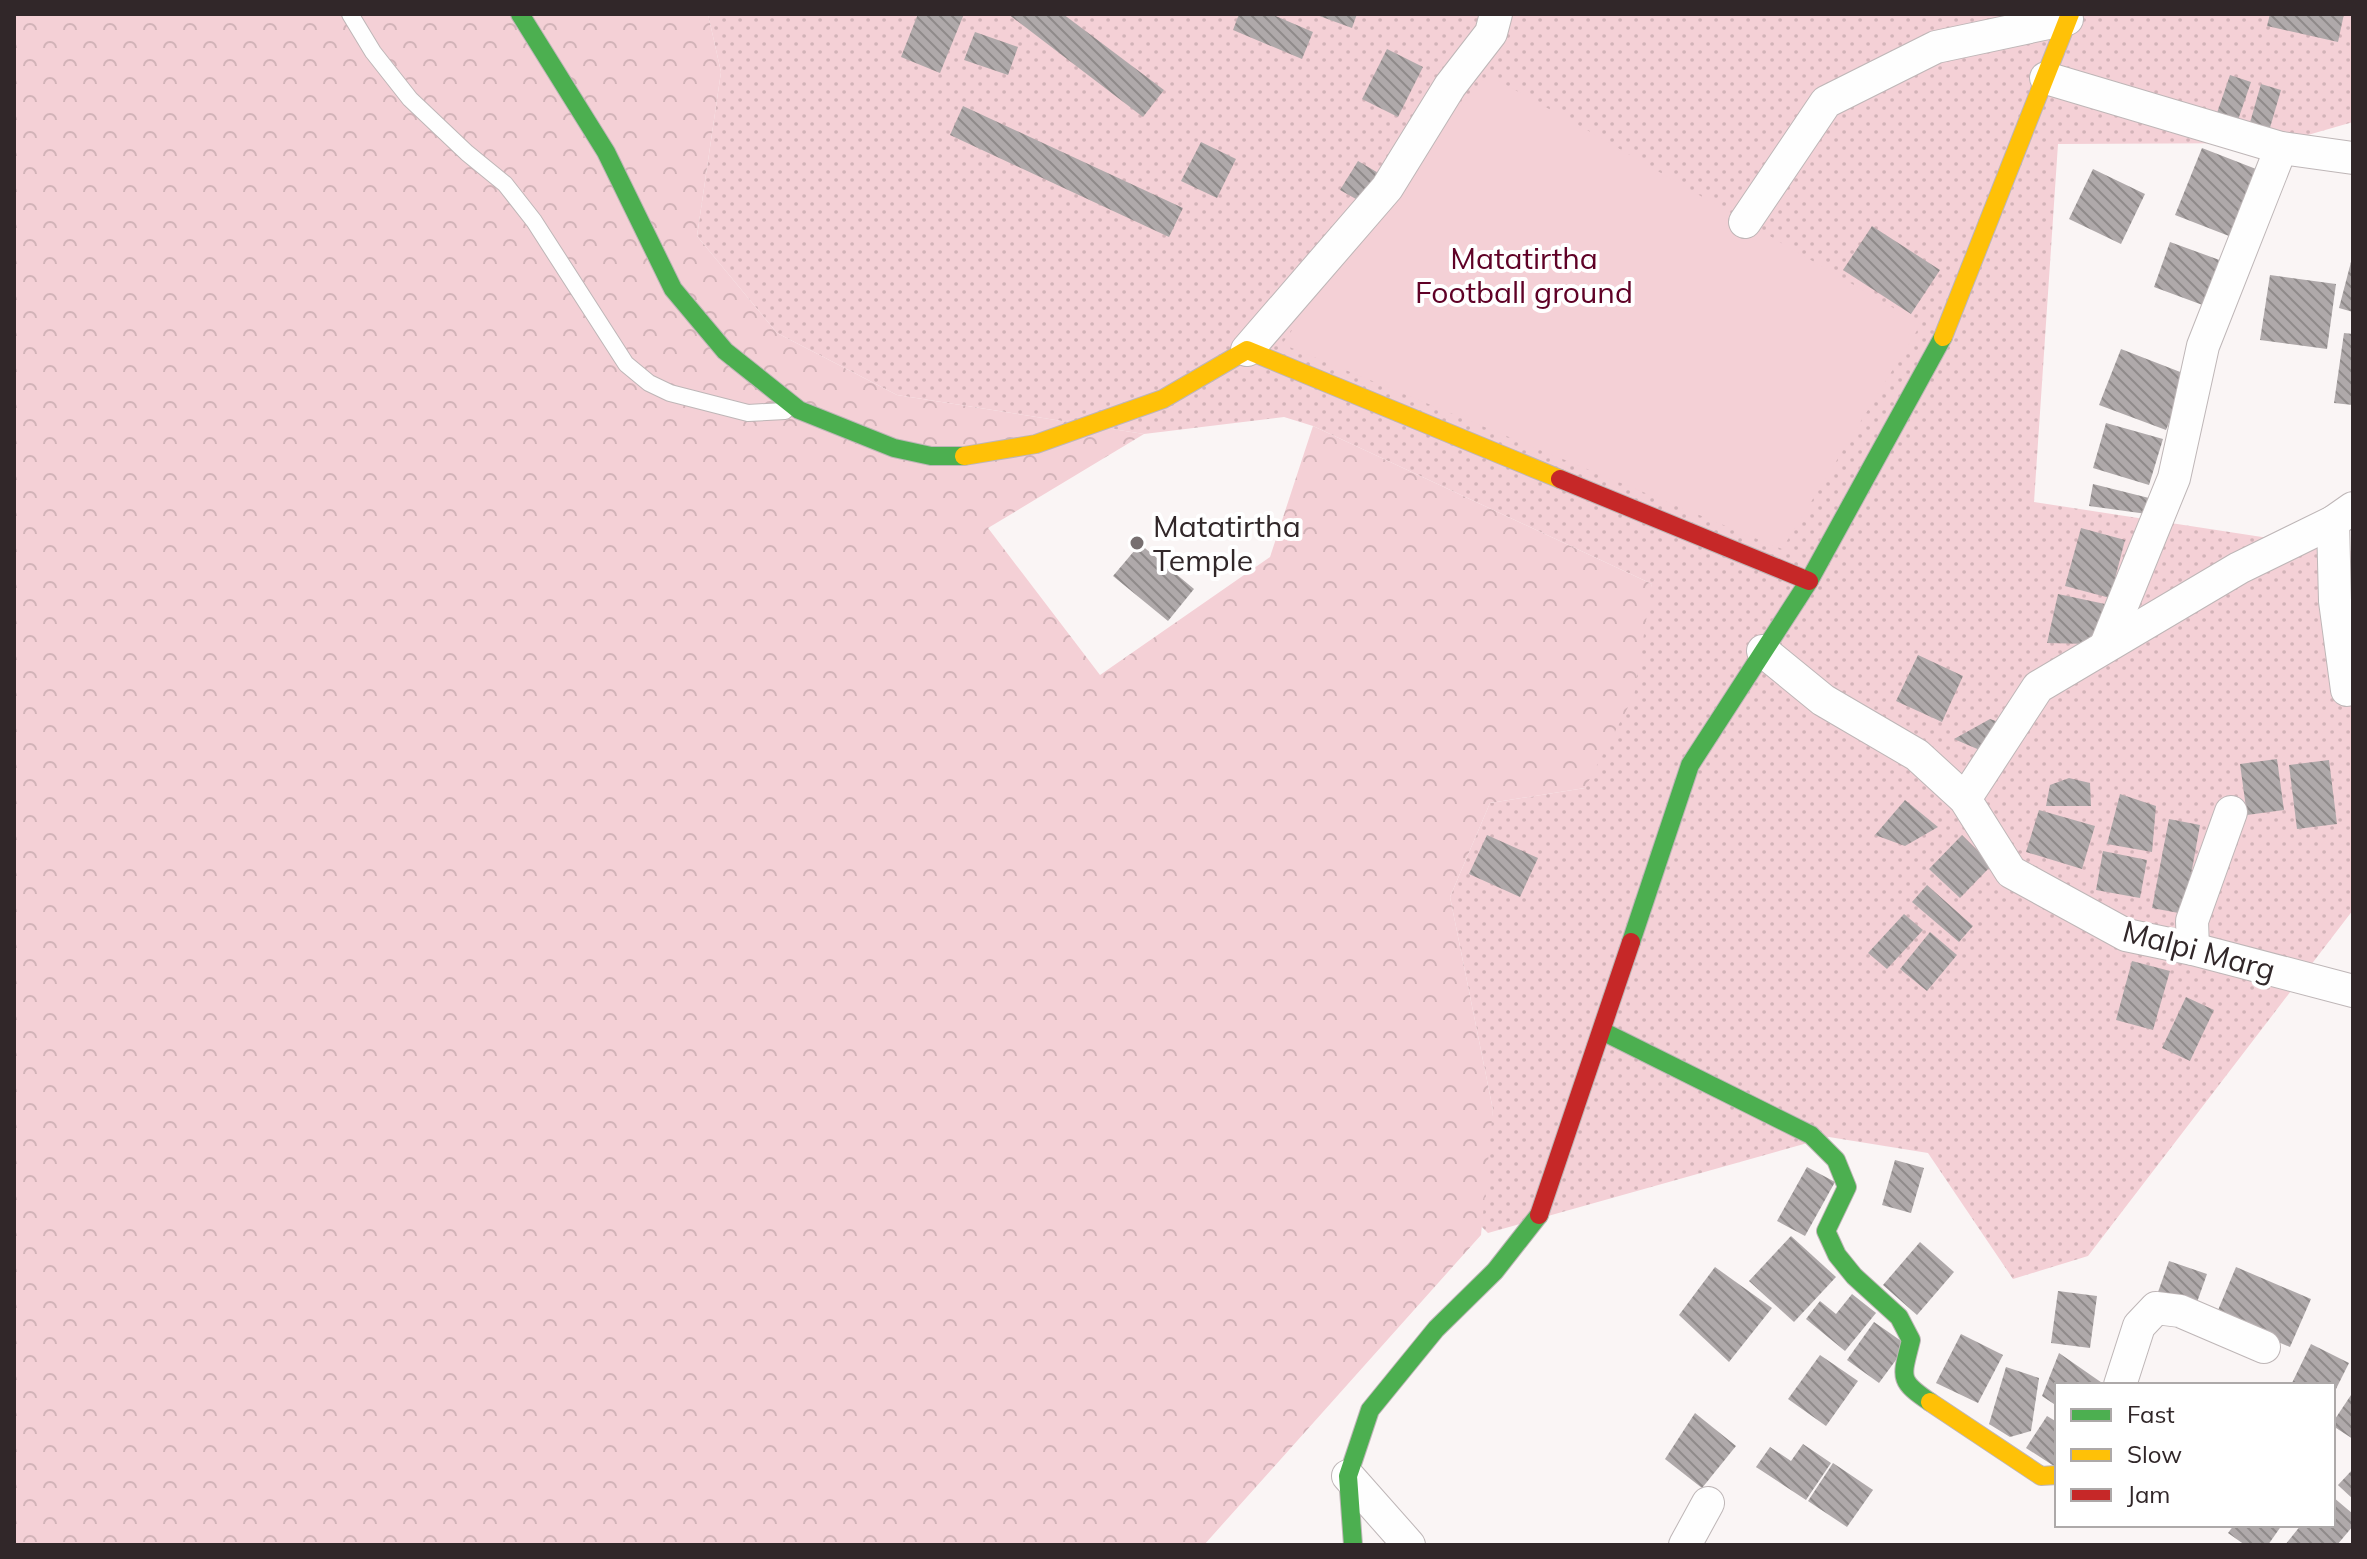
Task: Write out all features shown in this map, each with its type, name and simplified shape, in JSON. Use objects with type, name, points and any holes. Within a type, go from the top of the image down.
[{"type":"street","points":[[520,14],[606,152],[673,289],[725,351],[799,410],[894,448],[931,456],[974,456],[1036,444],[1163,399],[1247,350],[1387,188],[1450,86],[1491,33],[1496,14]]},
{"type":"street","points":[[1353,1545],[1348,1476],[1370,1410],[1436,1329],[1495,1271],[1539,1216],[1690,765],[1809,581],[1948,328],[2068,17]]},
{"type":"street","points":[[1745,222],[1826,102],[1936,47],[2068,17]]},
{"type":"street","points":[[2046,78],[2281,148],[2353,158]]},
{"type":"street","points":[[2106,645],[2174,478],[2203,346],[2281,148]]},
{"type":"street","points":[[1247,350],[1809,581]]},
{"type":"street","points":[[1965,799],[2038,687],[2239,568],[2343,515]]},
{"type":"street","points":[[2343,515],[2335,601],[2347,690]]},
{"type":"street","name":"Malpi Marg","points":[[1763,651],[1823,700],[1917,755],[1965,799],[2011,872],[2126,935],[2193,949],[2353,991]]},
{"type":"street","points":[[2193,949],[2192,921],[2231,812]]},
{"type":"street","points":[[1602,1031],[1811,1135],[1836,1160],[1847,1187],[1826,1231],[1837,1255],[1854,1276],[1899,1317],[1911,1340],[1903,1371],[1908,1387],[2041,1476],[2055,1475]]},
{"type":"street","points":[[2121,1383],[2139,1326],[2156,1308],[2180,1311],[2264,1347]]},
{"type":"street","points":[[1348,1476],[1409,1545]]},
{"type":"street","points":[[1685,1545],[1708,1503]]},
{"type":"lane","points":[[350,14],[373,52],[410,99],[505,184],[534,221],[626,364],[659,388],[714,406],[748,413],[799,410]]},
{"type":"green space","points":[[14,14],[708,14],[721,72],[697,236],[777,333],[897,395],[1144,434],[988,528],[1100,675],[1270,557],[1313,426],[1652,584],[1634,696],[1585,788],[1490,803],[1450,897],[1493,1110],[1481,1235],[1204,1545],[14,1545]]},
{"type":"green space","points":[[708,14],[2353,14],[2353,122],[2280,143],[2058,144],[2034,502],[2353,551],[2353,910],[2088,1256],[2013,1279],[1928,1153],[1829,1137],[1488,1233],[1475,1220],[1493,1110],[1450,897],[1490,803],[1585,788],[1652,584],[1313,426],[1284,417],[1144,434],[897,395],[777,333],[697,236],[721,72]]},
{"type":"green space","name":"Matatirtha Football ground","points":[[1488,75],[1921,324],[1782,549],[1282,344],[1415,155]]},
{"type":"building","points":[[918,14],[964,14],[940,73],[901,57]]},
{"type":"building","points":[[1008,14],[1063,14],[1164,90],[1143,117]]},
{"type":"building","points":[[1239,14],[1271,14],[1313,32],[1302,59],[1233,30]]},
{"type":"building","points":[[1314,14],[1357,14],[1352,28]]},
{"type":"building","points":[[2270,14],[2344,14],[2338,42],[2267,26]]},
{"type":"building","points":[[975,32],[1018,47],[1008,75],[964,60]]},
{"type":"building","points":[[1387,49],[1423,67],[1398,117],[1362,99]]},
{"type":"building","points":[[2230,75],[2251,82],[2237,123],[2216,116]]},
{"type":"building","points":[[2261,84],[2281,90],[2267,138],[2247,133]]},
{"type":"building","points":[[963,106],[1183,208],[1169,237],[950,135]]},
{"type":"building","points":[[1201,142],[1236,159],[1217,198],[1181,181]]},
{"type":"building","points":[[2202,148],[2256,169],[2229,236],[2175,215]]},
{"type":"building","points":[[1358,161],[1380,174],[1363,203],[1340,190]]},
{"type":"building","points":[[2093,169],[2145,194],[2121,244],[2069,219]]},
{"type":"building","points":[[1872,226],[1940,270],[1911,314],[1843,270]]},
{"type":"building","points":[[2170,242],[2225,262],[2208,307],[2154,287]]},
{"type":"building","points":[[2353,258],[2353,312],[2339,308]]},
{"type":"building","points":[[2270,275],[2336,284],[2327,349],[2260,340]]},
{"type":"building","points":[[2344,333],[2353,334],[2353,405],[2334,403]]},
{"type":"building","points":[[2121,349],[2188,375],[2166,430],[2099,405]]},
{"type":"building","points":[[2106,423],[2163,439],[2149,485],[2093,468]]},
{"type":"building","points":[[2093,484],[2149,498],[2147,514],[2089,506]]},
{"type":"building","points":[[2081,528],[2125,540],[2110,598],[2065,586]]},
{"type":"building","points":[[1140,544],[1194,589],[1168,621],[1113,576]]},
{"type":"building","points":[[2058,594],[2105,604],[2089,644],[2047,643]]},
{"type":"building","points":[[1918,655],[1963,676],[1942,722],[1896,701]]},
{"type":"building","points":[[1990,719],[2002,723],[1989,754],[1954,739]]},
{"type":"building","points":[[2277,759],[2284,810],[2247,815],[2240,764]]},
{"type":"building","points":[[2329,760],[2337,824],[2297,829],[2289,765]]},
{"type":"building","points":[[2069,778],[2090,783],[2091,806],[2046,806],[2050,785]]},
{"type":"building","points":[[2120,794],[2156,806],[2152,852],[2107,844]]},
{"type":"building","points":[[1905,800],[1938,827],[1905,846],[1875,835]]},
{"type":"building","points":[[2039,810],[2095,826],[2082,869],[2026,852]]},
{"type":"building","points":[[2169,819],[2200,825],[2184,914],[2152,908]]},
{"type":"building","points":[[1487,835],[1538,858],[1520,897],[1469,874]]},
{"type":"building","points":[[1962,835],[1992,865],[1960,898],[1929,869]]},
{"type":"building","points":[[2103,851],[2147,860],[2140,898],[2096,890]]},
{"type":"building","points":[[1927,885],[1973,926],[1959,942],[1912,902]]},
{"type":"building","points":[[1904,914],[1923,930],[1887,969],[1868,953]]},
{"type":"building","points":[[1930,932],[1957,955],[1927,991],[1900,969]]},
{"type":"building","points":[[2132,961],[2170,971],[2153,1030],[2116,1020]]},
{"type":"building","points":[[2186,997],[2214,1010],[2190,1061],[2162,1048]]},
{"type":"building","points":[[1895,1160],[1924,1168],[1911,1213],[1882,1205]]},
{"type":"building","points":[[1807,1167],[1835,1182],[1805,1236],[1777,1221]]},
{"type":"building","points":[[1791,1236],[1836,1277],[1794,1322],[1749,1281]]},
{"type":"building","points":[[1920,1242],[1954,1272],[1917,1315],[1883,1285]]},
{"type":"building","points":[[2169,1261],[2207,1274],[2196,1305],[2158,1292]]},
{"type":"building","points":[[1715,1267],[1772,1308],[1729,1362],[1679,1315]]},
{"type":"building","points":[[2236,1267],[2311,1299],[2290,1347],[2216,1315]]},
{"type":"building","points":[[2058,1291],[2097,1296],[2090,1348],[2051,1343]]},
{"type":"building","points":[[1852,1294],[1876,1313],[1845,1351],[1806,1319],[1820,1301],[1836,1314]]},
{"type":"building","points":[[1874,1322],[1907,1345],[1879,1383],[1847,1360]]},
{"type":"building","points":[[1961,1334],[2003,1355],[1978,1403],[1936,1383]]},
{"type":"building","points":[[2311,1344],[2349,1363],[2335,1391],[2335,1383],[2292,1383]]},
{"type":"building","points":[[2059,1353],[2102,1383],[2055,1383],[2055,1405],[2042,1396]]},
{"type":"building","points":[[1820,1355],[1858,1381],[1826,1426],[1788,1399]]},
{"type":"building","points":[[2006,1367],[2039,1378],[2031,1431],[2010,1437],[1989,1424]]},
{"type":"building","points":[[2353,1392],[2353,1439],[2335,1427],[2335,1419]]},
{"type":"building","points":[[1695,1413],[1736,1446],[1702,1488],[1665,1459]]},
{"type":"building","points":[[2047,1416],[2055,1421],[2055,1467],[2026,1448]]},
{"type":"building","points":[[1803,1444],[1831,1463],[1806,1500],[1756,1467],[1770,1447],[1791,1461]]},
{"type":"building","points":[[1833,1463],[1873,1490],[1847,1527],[1808,1501]]},
{"type":"building","points":[[2353,1469],[2353,1499],[2338,1485]]},
{"type":"building","points":[[2335,1499],[2353,1514],[2353,1526],[2337,1545],[2285,1545],[2299,1527],[2335,1527]]},
{"type":"building","points":[[2232,1527],[2281,1527],[2268,1545],[2245,1545],[2228,1533]]},
{"type":"traffic: fast","points":[[520,14],[606,152],[673,289],[725,351],[799,410],[894,448],[931,456],[964,456]]},
{"type":"traffic: fast","points":[[1631,942],[1690,765],[1809,581],[1943,337]]},
{"type":"traffic: fast","points":[[1602,1031],[1811,1135],[1836,1160],[1847,1187],[1826,1231],[1837,1255],[1854,1276],[1899,1317],[1911,1340],[1905,1377],[1912,1388],[1930,1402]]},
{"type":"traffic: fast","points":[[1353,1545],[1348,1476],[1370,1410],[1436,1329],[1495,1271],[1539,1215]]},
{"type":"traffic: slow","points":[[1943,337],[2070,14]]},
{"type":"traffic: slow","points":[[964,456],[1036,444],[1163,399],[1247,350],[1560,479]]},
{"type":"traffic: slow","points":[[1930,1402],[2041,1476],[2055,1475]]},
{"type":"traffic: jam","points":[[1560,479],[1809,581]]},
{"type":"traffic: jam","points":[[1539,1215],[1631,942]]},
{"type":"place","name":"Matatirtha Temple","points":[[1137,543]]}]
